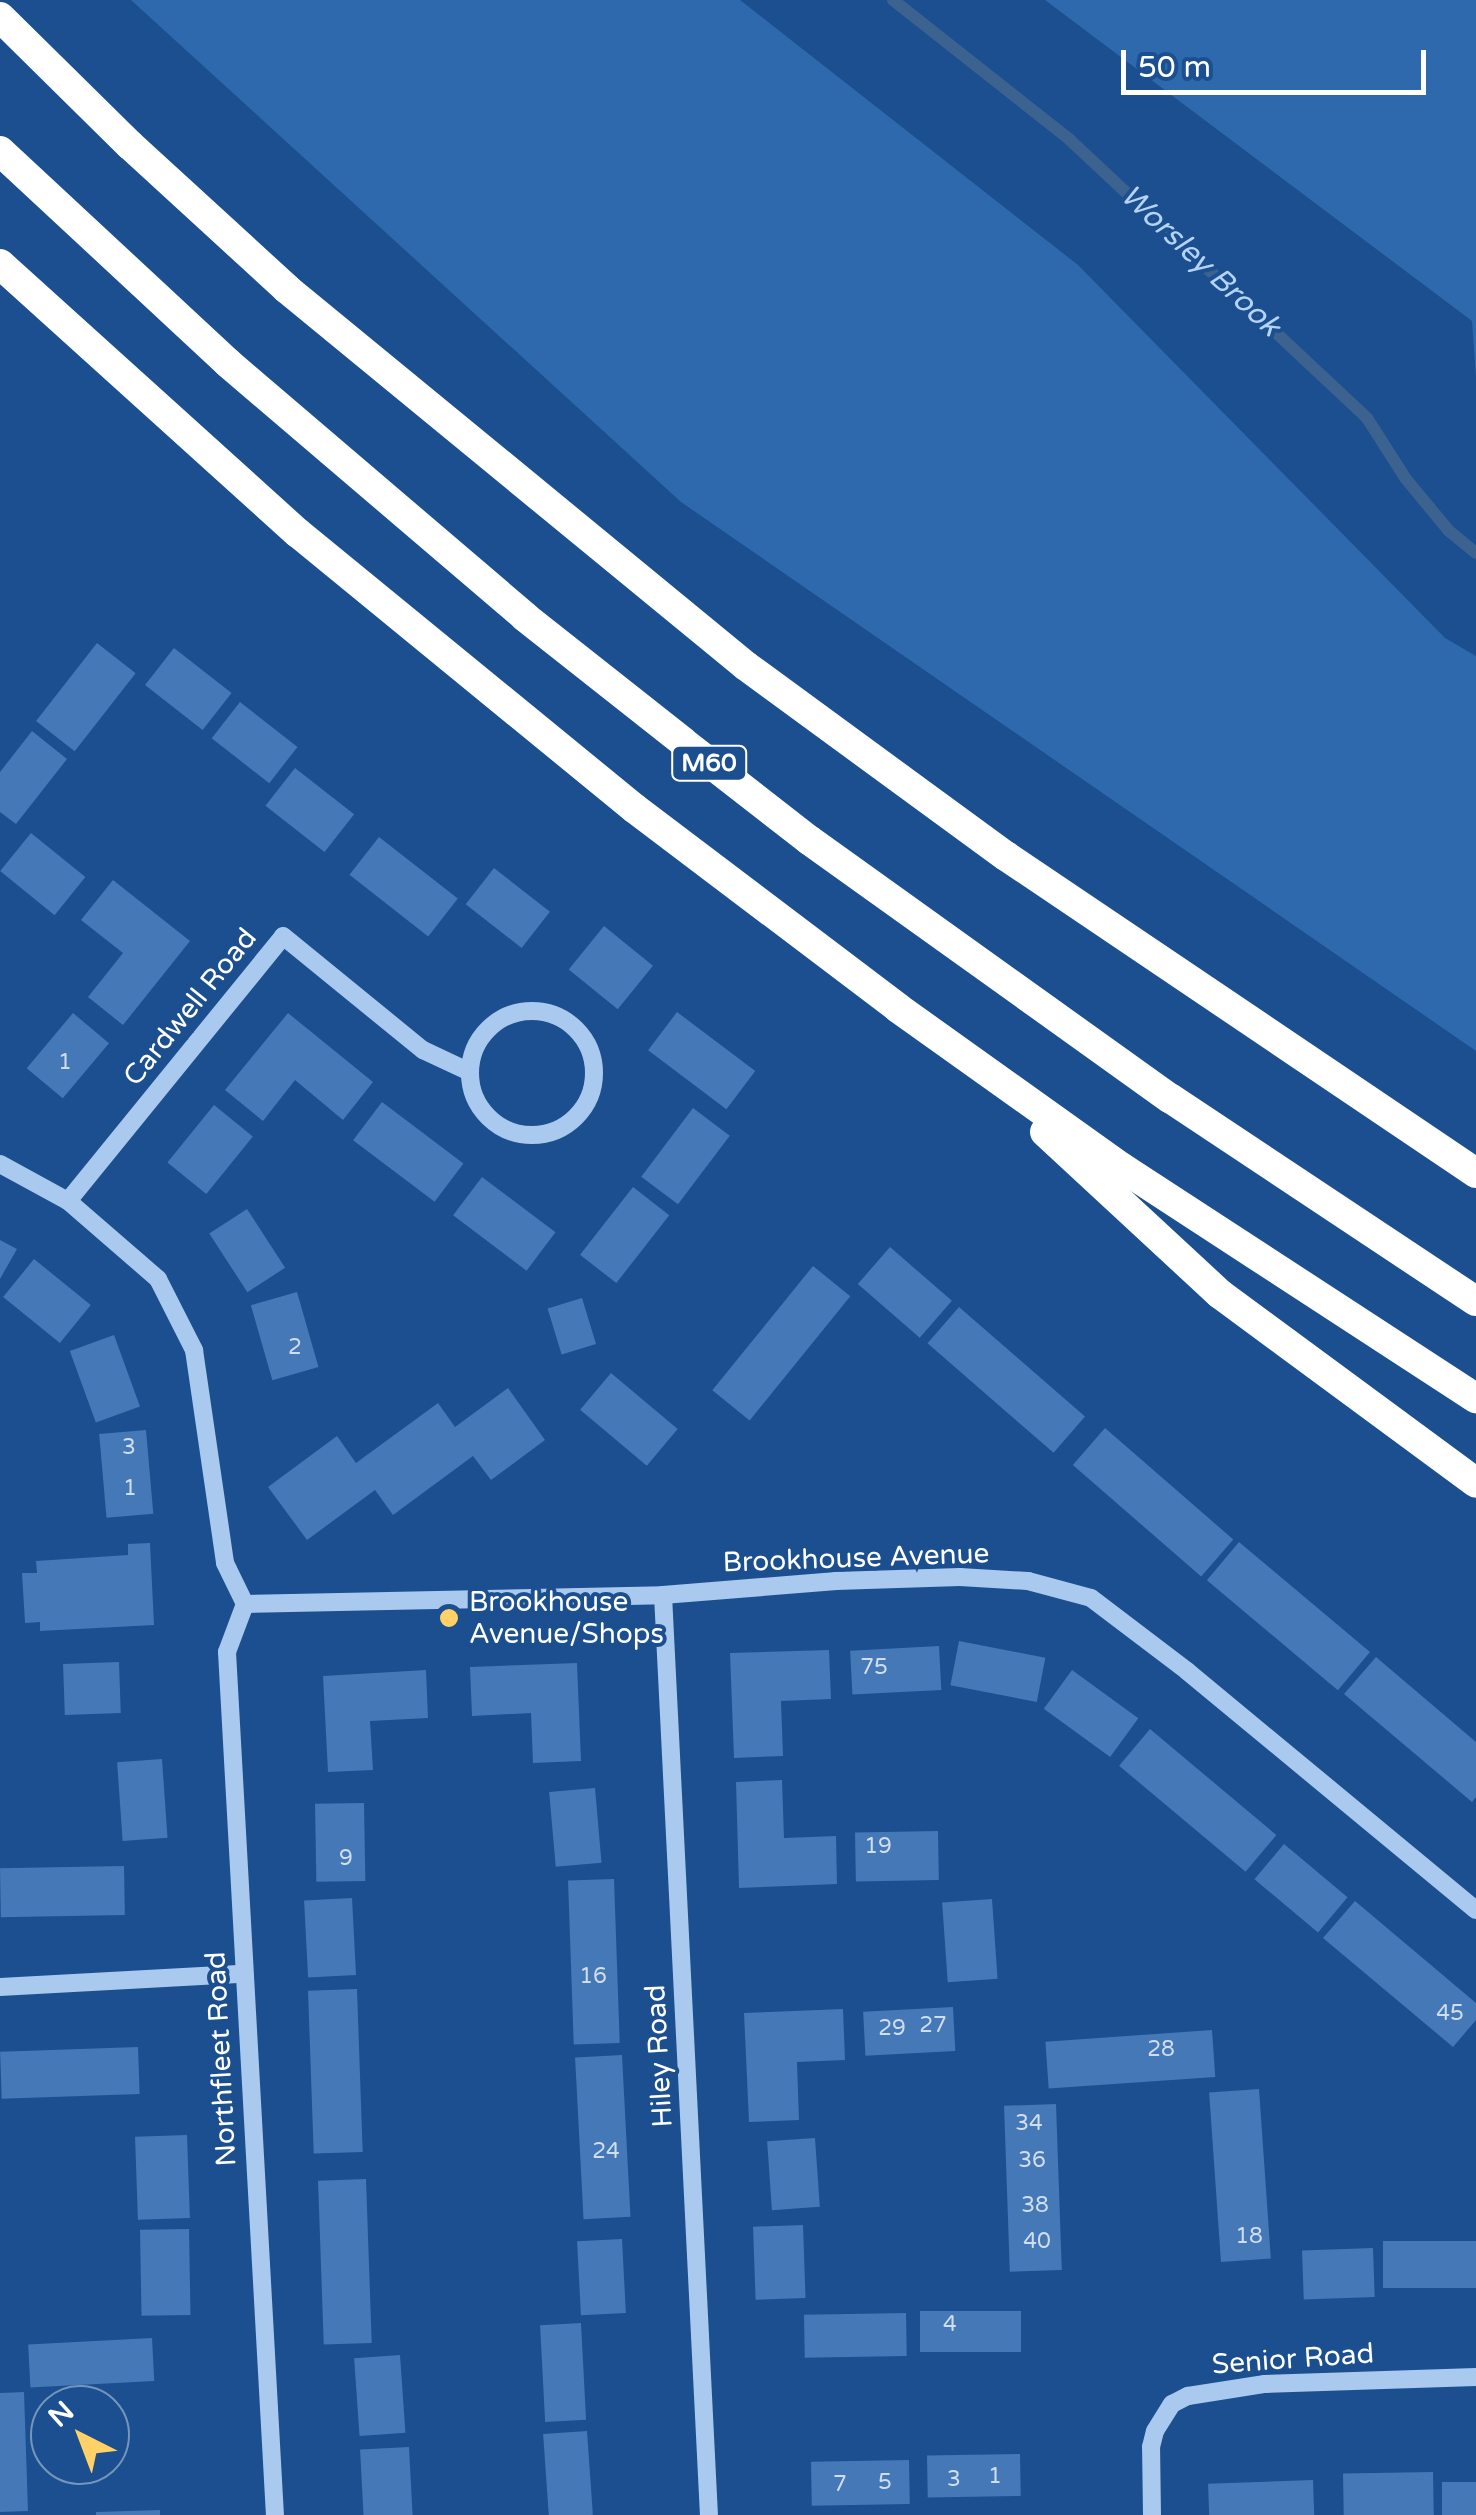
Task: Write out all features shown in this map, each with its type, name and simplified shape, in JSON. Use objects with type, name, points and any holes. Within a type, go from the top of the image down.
[{"type":"highway","points":[[0,16],[130,145],[288,290],[746,666],[1006,856],[1469,1167]]},
{"type":"highway","name":"M60","points":[[0,151],[228,363],[525,617],[683,742],[809,840],[1154,1087],[1476,1301]]},
{"type":"highway","name":"M60","points":[[0,264],[190,438],[478,684],[748,896],[1121,1167],[1476,1398]]},
{"type":"highway","points":[[968,1058],[1220,1294],[1476,1483]]},
{"type":"street","name":"Cardwell Road","points":[[68,1201],[283,936],[423,1050],[470,1072]]},
{"type":"street","points":[[534,1010],[570,1024],[584,1038],[594,1078],[588,1099],[560,1128],[540,1134],[518,1134],[499,1126],[483,1112],[473,1093],[470,1072],[482,1035],[514,1013],[534,1010]]},
{"type":"street","points":[[0,1164],[68,1201],[158,1278],[194,1350],[225,1563],[246,1604]]},
{"type":"street","name":"Brookhouse Avenue","points":[[246,1604],[663,1595],[836,1580],[960,1577],[1028,1581],[1091,1598],[1232,1707],[1476,1910]]},
{"type":"street","name":"Hiley Road","points":[[663,1595],[709,2515]]},
{"type":"street","name":"Northfleet Road","points":[[246,1604],[227,1652],[275,2515]]},
{"type":"street","points":[[0,1987],[244,1974]]},
{"type":"street","name":"Senior Road","points":[[1152,2515],[1151,2457],[1156,2431],[1172,2404],[1188,2396],[1265,2384],[1476,2377]]},
{"type":"shaded area","points":[[131,0],[740,0],[1078,265],[1445,638],[1476,656],[1476,1051],[681,502]]},
{"type":"shaded area","points":[[1045,0],[1476,0],[1476,378],[1472,321]]},
{"type":"building","points":[[97,643],[136,673],[75,751],[36,721]]},
{"type":"building","points":[[174,648],[232,693],[203,730],[145,685]]},
{"type":"building","points":[[240,702],[298,747],[269,783],[212,738]]},
{"type":"building","points":[[32,731],[67,759],[16,824],[0,812],[0,772]]},
{"type":"building","points":[[295,768],[354,814],[325,852],[265,806]]},
{"type":"building","points":[[31,833],[85,877],[55,915],[0,871]]},
{"type":"building","points":[[379,837],[458,899],[428,936],[349,875]]},
{"type":"building","points":[[494,868],[550,912],[522,948],[466,904]]},
{"type":"building","points":[[113,880],[190,941],[123,1025],[88,997],[123,953],[81,920]]},
{"type":"building","points":[[604,926],[653,966],[618,1009],[569,970]]},
{"type":"building","points":[[677,1012],[755,1071],[726,1109],[648,1050]]},
{"type":"building","points":[[73,1013],[109,1043],[63,1098],[27,1068]]},
{"type":"building","points":[[288,1013],[373,1082],[343,1120],[295,1080],[263,1121],[225,1090]]},
{"type":"building","points":[[382,1102],[463,1163],[435,1202],[353,1140]]},
{"type":"building","points":[[214,1105],[253,1136],[206,1194],[167,1163]]},
{"type":"building","points":[[693,1108],[730,1136],[678,1204],[641,1177]]},
{"type":"building","points":[[482,1177],[555,1232],[527,1271],[453,1215]]},
{"type":"building","points":[[633,1187],[669,1215],[616,1283],[580,1255]]},
{"type":"building","points":[[247,1209],[285,1268],[247,1292],[209,1234]]},
{"type":"building","points":[[0,1240],[17,1249],[0,1279]]},
{"type":"building","points":[[890,1247],[952,1301],[920,1338],[858,1284]]},
{"type":"building","points":[[34,1259],[91,1305],[60,1343],[3,1297]]},
{"type":"building","points":[[813,1266],[850,1296],[750,1421],[712,1390]]},
{"type":"building","points":[[297,1292],[318,1367],[272,1380],[251,1305]]},
{"type":"building","points":[[582,1298],[596,1344],[562,1354],[548,1309]]},
{"type":"building","points":[[959,1307],[1085,1417],[1054,1453],[928,1343]]},
{"type":"building","points":[[114,1335],[140,1406],[96,1422],[70,1351]]},
{"type":"building","points":[[611,1373],[678,1429],[647,1466],[580,1410]]},
{"type":"building","points":[[508,1388],[545,1440],[491,1480],[473,1456],[393,1515],[375,1490],[307,1540],[268,1487],[337,1436],[356,1463],[438,1403],[455,1427]]},
{"type":"building","points":[[1105,1428],[1233,1540],[1201,1577],[1073,1465]]},
{"type":"building","points":[[146,1430],[153,1514],[106,1518],[99,1434]]},
{"type":"building","points":[[1239,1542],[1370,1652],[1338,1690],[1207,1580]]},
{"type":"building","points":[[150,1543],[154,1625],[40,1631],[40,1622],[25,1623],[22,1573],[37,1573],[36,1561],[128,1555],[128,1544]]},
{"type":"building","points":[[959,1641],[1045,1658],[1037,1702],[950,1685]]},
{"type":"building","points":[[939,1646],[941,1690],[852,1695],[850,1651]]},
{"type":"building","points":[[829,1650],[831,1699],[781,1701],[783,1756],[734,1758],[730,1653]]},
{"type":"building","points":[[1376,1657],[1476,1742],[1476,1797],[1472,1802],[1344,1694]]},
{"type":"building","points":[[119,1662],[121,1713],[65,1715],[63,1664]]},
{"type":"building","points":[[577,1663],[581,1761],[533,1763],[531,1713],[472,1716],[470,1667]]},
{"type":"building","points":[[426,1670],[428,1718],[370,1721],[373,1770],[328,1772],[323,1676]]},
{"type":"building","points":[[1072,1670],[1138,1718],[1110,1757],[1044,1709]]},
{"type":"building","points":[[1150,1729],[1276,1835],[1246,1872],[1119,1766]]},
{"type":"building","points":[[162,1759],[168,1838],[123,1841],[117,1762]]},
{"type":"building","points":[[782,1780],[784,1838],[836,1836],[837,1884],[739,1888],[736,1782]]},
{"type":"building","points":[[595,1788],[602,1863],[556,1867],[549,1792]]},
{"type":"building","points":[[364,1803],[365,1881],[316,1882],[315,1804]]},
{"type":"building","points":[[938,1831],[939,1880],[856,1881],[855,1832]]},
{"type":"building","points":[[1284,1844],[1348,1897],[1318,1933],[1254,1879]]},
{"type":"building","points":[[124,1866],[125,1915],[1,1917],[0,1868]]},
{"type":"building","points":[[614,1879],[620,2043],[574,2045],[568,1881]]},
{"type":"building","points":[[352,1898],[356,1975],[308,1977],[304,1901]]},
{"type":"building","points":[[992,1899],[998,1979],[948,1982],[942,1902]]},
{"type":"building","points":[[1355,1901],[1476,2003],[1476,2020],[1453,2047],[1323,1938]]},
{"type":"building","points":[[357,1989],[363,2152],[314,2154],[308,1991]]},
{"type":"building","points":[[953,2007],[955,2051],[865,2056],[863,2012]]},
{"type":"building","points":[[843,2009],[845,2060],[797,2062],[799,2120],[749,2122],[744,2013]]},
{"type":"building","points":[[1212,2030],[1215,2077],[1049,2089],[1045,2042]]},
{"type":"building","points":[[138,2047],[140,2094],[2,2099],[0,2052]]},
{"type":"building","points":[[622,2055],[630,2217],[584,2219],[575,2057]]},
{"type":"building","points":[[1259,2089],[1271,2259],[1221,2262],[1209,2092]]},
{"type":"building","points":[[1056,2104],[1062,2270],[1010,2272],[1004,2106]]},
{"type":"building","points":[[187,2135],[190,2218],[138,2220],[135,2137]]},
{"type":"building","points":[[815,2138],[820,2207],[772,2210],[767,2141]]},
{"type":"building","points":[[366,2179],[372,2343],[324,2345],[318,2181]]},
{"type":"building","points":[[803,2225],[806,2298],[756,2300],[753,2227]]},
{"type":"building","points":[[189,2229],[191,2315],[142,2316],[140,2230]]},
{"type":"building","points":[[622,2239],[626,2313],[581,2315],[577,2241]]},
{"type":"building","points":[[1383,2241],[1476,2241],[1476,2288],[1383,2288]]},
{"type":"building","points":[[1373,2248],[1375,2297],[1304,2299],[1302,2250]]},
{"type":"building","points":[[920,2311],[1021,2311],[1021,2352],[920,2352]]},
{"type":"building","points":[[906,2313],[907,2356],[805,2358],[804,2315]]},
{"type":"building","points":[[581,2323],[586,2420],[545,2422],[540,2325]]},
{"type":"building","points":[[152,2338],[154,2381],[30,2385],[28,2344]]},
{"type":"building","points":[[400,2355],[405,2433],[360,2436],[354,2358]]},
{"type":"building","points":[[24,2392],[28,2511],[0,2512],[0,2393]]},
{"type":"building","points":[[587,2431],[593,2515],[549,2515],[543,2434]]},
{"type":"building","points":[[409,2447],[413,2515],[363,2515],[360,2450]]},
{"type":"building","points":[[1020,2454],[1021,2496],[928,2498],[927,2456]]},
{"type":"building","points":[[909,2460],[910,2504],[812,2506],[811,2462]]},
{"type":"building","points":[[1433,2472],[1434,2515],[1344,2515],[1343,2474]]},
{"type":"building","points":[[1313,2480],[1314,2515],[1209,2515],[1208,2484]]},
{"type":"building","points":[[1442,2482],[1476,2482],[1476,2515],[1442,2515]]},
{"type":"building","points":[[160,2510],[160,2515],[96,2515],[96,2512]]},
{"type":"waterway","name":"Worsley Brook","points":[[893,0],[1070,140],[1367,418],[1406,479],[1449,531],[1476,553]]},
{"type":"place","name":"Brookhouse Avenue/Shops","points":[[449,1618]]}]
